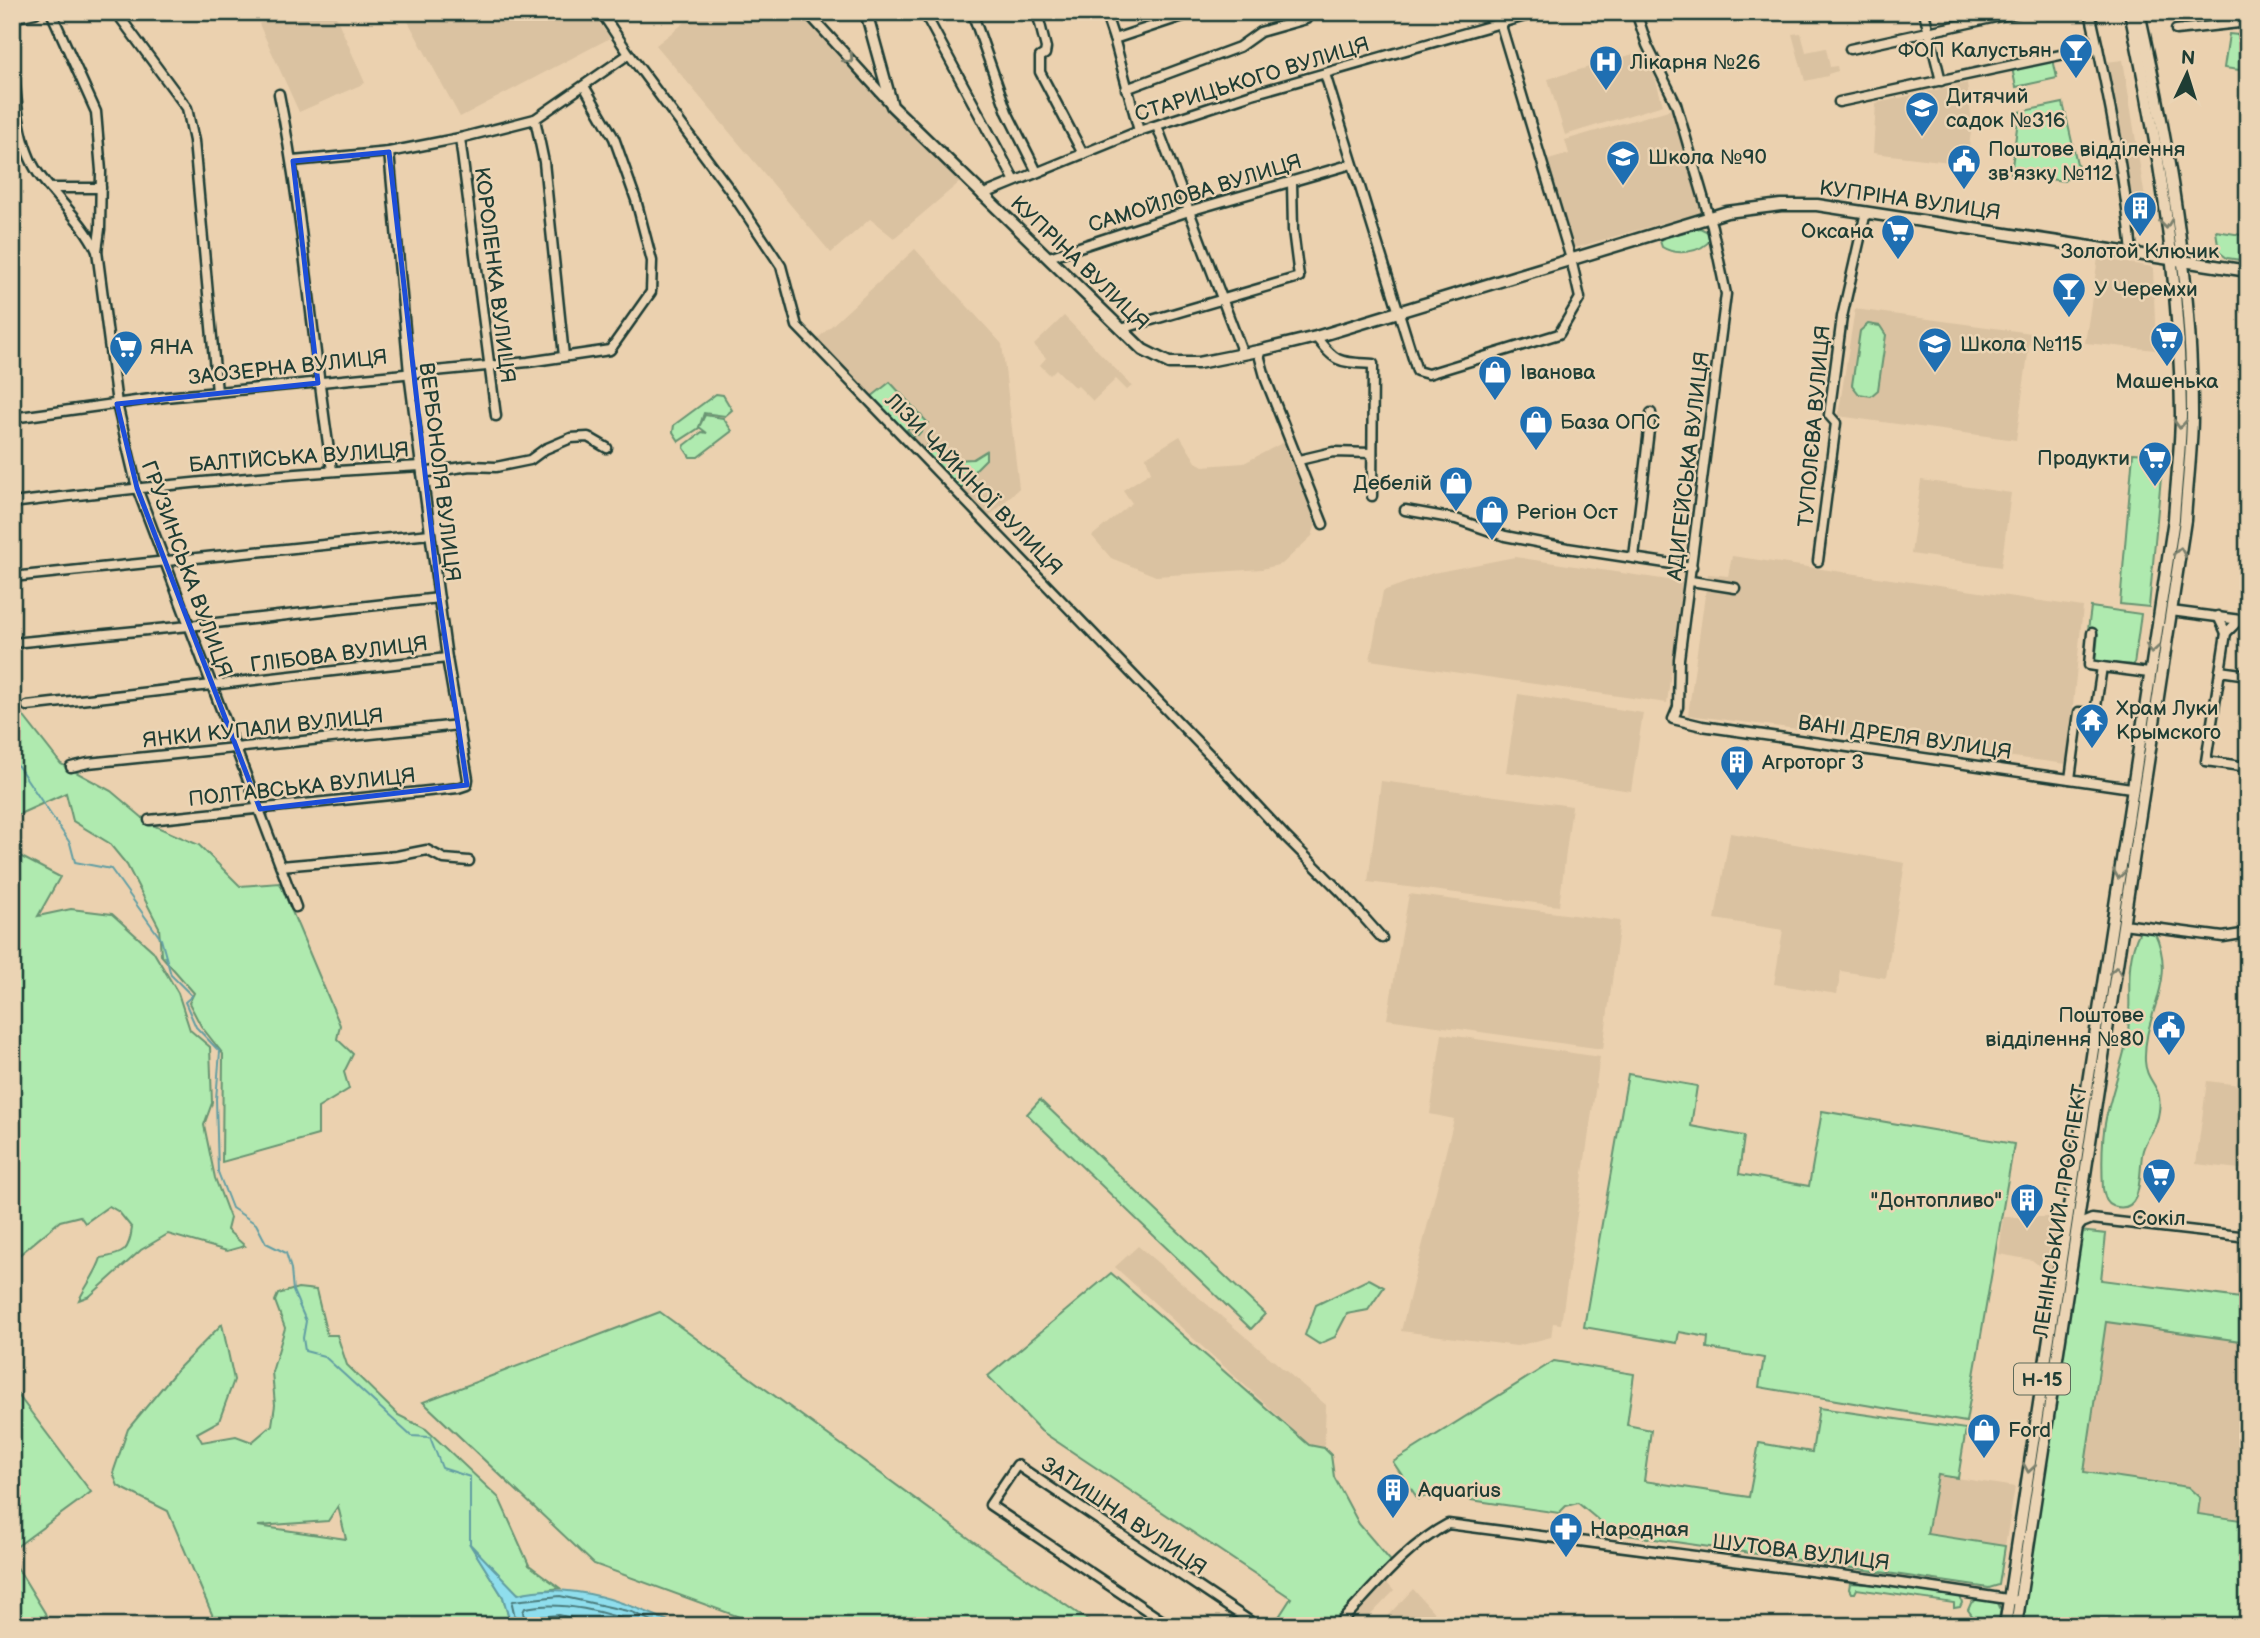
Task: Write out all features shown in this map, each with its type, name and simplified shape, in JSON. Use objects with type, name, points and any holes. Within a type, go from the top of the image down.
[{"type":"main road","points":[[12,17],[35,12]]},
{"type":"main road","name":"КУПРІНА ВУЛИЦЯ","points":[[866,12],[892,106],[1143,350],[1169,363],[1198,363],[1316,337],[1749,208],[1817,205],[2248,271]]},
{"type":"main road","name":"ЛЕНІНСЬКИЙ ПРОСПЕКТ","points":[[2005,1626],[2148,673],[2174,519],[2181,414],[2175,296],[2149,101],[2130,12]]},
{"type":"main road","name":"ЛЕНІНСЬКИЙ ПРОСПЕКТ","points":[[2017,1626],[2185,520],[2192,414],[2183,261],[2159,100],[2139,12]]},
{"type":"main road","points":[[2137,750],[2150,751]]},
{"type":"main road","points":[[2127,819],[2139,821]]},
{"type":"main road","points":[[2076,1158],[2087,1160]]},
{"type":"street","name":"ГРУЗИНСЬКА ВУЛИЦЯ","points":[[51,12],[96,112],[101,171],[97,251],[117,404],[137,488],[296,907]]},
{"type":"street","points":[[116,12],[187,108],[194,141],[217,392]]},
{"type":"street","name":"ЛІЗИ ЧАЙКІНОЇ ВУЛИЦЯ","points":[[601,12],[730,190],[781,266],[796,326],[1211,756],[1382,938]]},
{"type":"street","name":"КУПРІНА ВУЛИЦЯ","points":[[807,12],[892,106]]},
{"type":"street","points":[[924,12],[1015,181]]},
{"type":"street","points":[[972,12],[1007,112],[1037,172]]},
{"type":"street","points":[[1037,12],[1046,48],[1038,62],[1040,72],[1083,154]]},
{"type":"street","points":[[1105,12],[1139,131]]},
{"type":"street","points":[[1114,39],[1195,12]]},
{"type":"street","points":[[1325,74],[1417,371],[1428,374],[1559,334],[1580,298],[1571,259],[1497,12]]},
{"type":"street","name":"СТАРИЦЬКОГО ВУЛИЦЯ","points":[[982,195],[1157,125],[1252,94],[1539,12]]},
{"type":"street","name":"АДИГЕЙСЬКА ВУЛИЦЯ","points":[[1636,12],[1647,46],[1676,104],[1709,219],[1726,294],[1679,659],[1678,706],[1673,719]]},
{"type":"street","points":[[1924,12],[1941,80]]},
{"type":"street","points":[[1850,49],[2019,12]]},
{"type":"street","points":[[2090,12],[2123,181],[2132,252]]},
{"type":"street","points":[[1126,89],[1239,47],[1260,32],[1306,19]]},
{"type":"street","points":[[2176,30],[2248,23]]},
{"type":"street","points":[[12,40],[22,141],[37,171],[88,233],[97,251]]},
{"type":"street","points":[[1839,103],[2098,47]]},
{"type":"street","points":[[293,161],[389,152],[460,138],[535,118],[629,54]]},
{"type":"street","name":"ЗАОЗЕРНА ВУЛИЦЯ","points":[[12,418],[217,392],[610,350],[651,292],[652,261],[636,200],[614,138],[584,86]]},
{"type":"street","points":[[279,94],[293,161],[318,383],[332,470]]},
{"type":"street","points":[[535,118],[544,162],[564,356]]},
{"type":"street","points":[[1157,125],[1243,354]]},
{"type":"street","name":"КОРОЛЕНКА ВУЛИЦЯ","points":[[460,138],[496,416]]},
{"type":"street","points":[[12,142],[22,141]]},
{"type":"street","name":"ВЕРБОНОЛЯ ВУЛИЦЯ","points":[[389,152],[409,373],[421,469],[447,658],[468,779],[467,785],[458,788]]},
{"type":"street","name":"САМОЙЛОВА ВУЛИЦЯ","points":[[1049,257],[1189,211],[1352,164]]},
{"type":"street","name":"ГРУЗИНСЬКА ВУЛИЦЯ","points":[[100,231],[101,171]]},
{"type":"street","points":[[1121,329],[1299,277],[1293,230],[1292,182]]},
{"type":"street","points":[[51,188],[101,188]]},
{"type":"street","name":"ТУПОЛЄВА ВУЛИЦЯ","points":[[1818,561],[1836,423],[1829,415],[1839,339],[1866,212]]},
{"type":"street","points":[[88,233],[100,231]]},
{"type":"street","points":[[1316,337],[1329,355],[1341,362],[1373,365],[1372,496]]},
{"type":"street","points":[[1258,351],[1266,380],[1322,524]]},
{"type":"street","points":[[1634,557],[1651,413]]},
{"type":"street","name":"БАЛТІЙСЬКА ВУЛИЦЯ","points":[[12,503],[332,470],[496,467],[530,460],[545,449],[571,438],[588,436],[607,448]]},
{"type":"street","points":[[1299,460],[1333,452],[1372,453]]},
{"type":"street","points":[[1405,510],[1456,519],[1505,536],[1692,567]]},
{"type":"street","points":[[12,577],[430,534]]},
{"type":"street","points":[[1691,581],[1735,588]]},
{"type":"street","points":[[12,643],[439,598]]},
{"type":"street","points":[[2171,611],[2243,620]]},
{"type":"street","points":[[2218,616],[2226,633],[2206,761],[2248,767]]},
{"type":"street","points":[[2226,633],[2243,620]]},
{"type":"street","points":[[2092,633],[2089,665],[2148,673]]},
{"type":"street","name":"ГЛІБОВА ВУЛИЦЯ","points":[[27,706],[447,658]]},
{"type":"street","points":[[2070,779],[2079,712],[2095,713],[2102,667]]},
{"type":"street","points":[[2220,671],[2248,675]]},
{"type":"street","name":"ВАНІ ДРЕЛЯ ВУЛИЦЯ","points":[[1673,719],[1702,726],[2131,788]]},
{"type":"street","name":"ЯНКИ КУПАЛИ ВУЛИЦЯ","points":[[71,767],[459,725]]},
{"type":"street","name":"ПОЛТАВСЬКА ВУЛИЦЯ","points":[[149,820],[458,788]]},
{"type":"street","points":[[281,866],[396,856],[426,850],[444,859],[469,861]]},
{"type":"street","points":[[2123,924],[2223,937],[2248,933]]},
{"type":"street","points":[[2080,1204],[2092,1219]]},
{"type":"street","points":[[2076,1230],[2082,1223],[2092,1219],[2248,1237]]},
{"type":"street","name":"ЗАТИШНА ВУЛИЦЯ","points":[[1170,1626],[990,1505],[1017,1465],[1257,1626]]},
{"type":"street","name":"ШУТОВА ВУЛИЦЯ","points":[[1337,1626],[1407,1553],[1433,1531],[1448,1524],[2020,1601]]},
{"type":"highlighted area","points":[[389,152],[439,598],[467,785],[260,809],[137,488],[117,404],[318,383],[293,161]]},
{"type":"shaded area","points":[[285,12],[334,12],[365,83],[299,112],[259,24]]},
{"type":"shaded area","points":[[403,12],[592,12],[610,38],[460,117]]},
{"type":"shaded area","points":[[698,12],[803,12],[960,182],[894,238],[870,219],[831,253],[656,45]]},
{"type":"shaded area","points":[[1801,33],[1806,52],[1826,48],[1830,67],[1837,66],[1838,71],[1805,81],[1792,34]]},
{"type":"shaded area","name":"Лікарня №26","points":[[1647,50],[1663,105],[1565,135],[1548,79]]},
{"type":"shaded area","points":[[2123,60],[2149,223],[2132,226],[2106,62]]},
{"type":"shaded area","name":"Дитячий садок №316","points":[[1967,83],[1972,123],[1967,164],[1873,153],[1876,103]]},
{"type":"shaded area","name":"Школа №90","points":[[1672,109],[1701,212],[1571,249],[1545,161],[1569,154],[1565,140]]},
{"type":"shaded area","points":[[915,249],[1002,344],[1019,488],[986,520],[816,340]]},
{"type":"shaded area","points":[[2098,258],[2153,267],[2156,350],[2085,343]]},
{"type":"shaded area","name":"Школа №115","points":[[1855,309],[2031,333],[2016,440],[1838,416]]},
{"type":"shaded area","points":[[1064,316],[1132,386],[1127,390],[1116,379],[1093,401],[1056,369],[1050,375],[1040,365],[1046,358],[1034,345]]},
{"type":"shaded area","points":[[1180,436],[1196,462],[1203,466],[1244,463],[1288,440],[1316,524],[1312,536],[1282,564],[1262,569],[1156,576],[1111,558],[1092,536],[1132,503],[1123,490],[1151,472],[1146,457]]},
{"type":"shaded area","points":[[1921,480],[2011,493],[2001,567],[1911,554]]},
{"type":"shaded area","points":[[1732,556],[2083,607],[2067,764],[1688,715],[1708,574],[1728,576]]},
{"type":"shaded area","points":[[1515,557],[1682,582],[1667,703],[1370,660],[1383,591],[1433,573]]},
{"type":"shaded area","points":[[1518,694],[1643,713],[1631,791],[1506,772]]},
{"type":"shaded area","points":[[1381,781],[1572,806],[1559,906],[1368,882]]},
{"type":"shaded area","points":[[1730,833],[1905,863],[1886,978],[1841,971],[1837,994],[1774,984],[1783,930],[1715,919]]},
{"type":"shaded area","points":[[1409,894],[1620,921],[1603,1049],[1387,1019]]},
{"type":"shaded area","points":[[1442,1034],[1600,1057],[1561,1324],[1553,1323],[1551,1337],[1517,1346],[1401,1331],[1454,1119],[1430,1114]]},
{"type":"shaded area","points":[[2207,1081],[2248,1086],[2248,1170],[2196,1164]]},
{"type":"shaded area","points":[[2064,1206],[2053,1277],[2032,1260],[1999,1254],[2003,1217],[2051,1217],[2057,1215]]},
{"type":"shaded area","points":[[1138,1246],[1326,1405],[1324,1448],[1310,1445],[1115,1267]]},
{"type":"shaded area","points":[[2106,1322],[2248,1342],[2248,1521],[2198,1514],[2084,1472]]},
{"type":"shaded area","points":[[1938,1475],[2015,1487],[2005,1546],[1927,1535]]},
{"type":"shaded area","points":[[1387,1583],[1394,1591],[1360,1626],[1344,1626]]},
{"type":"shaded area","points":[[1413,1589],[1446,1626],[1378,1626]]},
{"type":"green space","points":[[2229,34],[2248,36],[2248,71],[2224,68]]},
{"type":"green space","points":[[2053,59],[2057,78],[2016,87],[2012,68]]},
{"type":"green space","points":[[2063,103],[2078,168],[2064,181],[2011,174],[2019,112]]},
{"type":"green space","points":[[1700,228],[1710,233],[1711,239],[1695,250],[1674,252],[1662,247],[1662,238]]},
{"type":"green space","points":[[2216,231],[2248,236],[2248,261],[2227,258],[2219,252]]},
{"type":"green space","points":[[1868,324],[1880,326],[1886,335],[1878,390],[1871,396],[1859,394],[1852,385],[1860,331]]},
{"type":"green space","points":[[890,382],[928,423],[918,435],[910,427],[907,430],[914,437],[910,440],[871,397]]},
{"type":"green space","points":[[716,394],[723,395],[732,410],[725,416],[704,413],[699,428],[679,441],[673,432],[674,425]]},
{"type":"green space","points":[[705,415],[723,418],[732,431],[698,457],[690,457],[685,445],[702,432],[707,433],[699,427]]},
{"type":"green space","points":[[932,441],[955,460],[973,459],[986,451],[986,459],[975,470],[973,479],[960,489],[922,450]]},
{"type":"green space","points":[[2133,453],[2163,455],[2149,607],[2120,604]]},
{"type":"green space","points":[[2091,607],[2141,614],[2134,665],[2095,662],[2098,634],[2088,630]]},
{"type":"green space","points":[[12,704],[61,764],[111,791],[150,824],[199,845],[240,886],[280,883],[340,1025],[337,1039],[353,1054],[344,1072],[349,1089],[318,1108],[318,1135],[222,1162],[223,1054],[201,1026],[189,1003],[194,993],[161,955],[159,927],[127,865],[109,843],[73,821],[66,793],[15,816],[12,814]]},
{"type":"green space","points":[[12,852],[60,877],[38,916],[71,909],[112,914],[153,951],[178,993],[190,1030],[210,1047],[212,1103],[204,1125],[215,1178],[230,1218],[227,1230],[245,1246],[227,1251],[168,1234],[141,1250],[90,1296],[79,1300],[101,1258],[121,1253],[129,1242],[132,1228],[119,1212],[109,1206],[85,1223],[80,1216],[60,1221],[12,1261]]},
{"type":"green space","points":[[2140,931],[2154,931],[2163,966],[2162,982],[2149,1027],[2145,1061],[2148,1074],[2159,1095],[2159,1111],[2143,1150],[2136,1197],[2131,1204],[2124,1207],[2113,1206],[2107,1201],[2103,1189],[2104,1134],[2128,1030],[2131,959]]},
{"type":"green space","points":[[1628,1074],[1697,1086],[1691,1126],[1744,1136],[1739,1174],[1809,1186],[1822,1111],[2014,1144],[1966,1422],[1759,1387],[1764,1358],[1707,1348],[1708,1337],[1679,1332],[1677,1343],[1584,1327]]},
{"type":"green space","points":[[1040,1100],[1265,1314],[1251,1329],[1027,1114]]},
{"type":"green space","points":[[2079,1231],[2106,1234],[2101,1280],[2248,1299],[2248,1342],[2106,1322],[2084,1472],[2188,1487],[2200,1498],[2198,1514],[2248,1521],[2248,1626],[2021,1626]]},
{"type":"green space","points":[[1111,1273],[1309,1445],[1324,1448],[1331,1455],[1334,1477],[1359,1524],[1395,1566],[1337,1626],[1273,1626],[1291,1598],[1041,1431],[988,1376]]},
{"type":"green space","points":[[1369,1279],[1384,1287],[1368,1310],[1347,1314],[1335,1337],[1319,1344],[1305,1335],[1316,1305]]},
{"type":"green space","points":[[298,1288],[316,1290],[327,1335],[337,1335],[347,1365],[398,1415],[426,1429],[499,1498],[529,1565],[560,1588],[518,1594],[472,1547],[503,1597],[511,1626],[217,1626],[168,1511],[118,1486],[113,1473],[128,1429],[176,1371],[222,1324],[234,1380],[219,1421],[197,1433],[202,1442],[236,1436],[252,1442],[272,1425],[275,1405],[272,1372],[285,1328],[275,1301],[278,1294]],"holes":[[[338,1506],[346,1539],[258,1526],[328,1521]]]},
{"type":"green space","points":[[660,1312],[970,1539],[1096,1626],[764,1626],[594,1564],[423,1402]]},
{"type":"green space","points":[[1554,1361],[1634,1374],[1627,1425],[1651,1430],[1644,1481],[1749,1497],[1759,1443],[1812,1452],[1819,1408],[1966,1429],[1958,1478],[1938,1475],[1927,1534],[2005,1546],[1999,1585],[1989,1588],[1614,1533],[1578,1503],[1566,1506],[1559,1513],[1471,1500],[1444,1490],[1418,1499],[1393,1462]]},
{"type":"green space","points":[[12,1387],[91,1492],[12,1550]]},
{"type":"green space","points":[[12,1559],[45,1613],[49,1626],[12,1626]]},
{"type":"green space","points":[[1850,1583],[1960,1595],[1962,1603],[1960,1607],[1954,1608],[1954,1603],[1857,1589],[1855,1593],[1851,1593]]},
{"type":"green space","points":[[1978,1599],[1998,1603],[2001,1610],[1997,1626],[1971,1626],[1973,1617],[1968,1610],[1971,1603]]},
{"type":"water","points":[[469,1543],[518,1594],[538,1590],[580,1592],[621,1603],[680,1626],[511,1626],[503,1597]]},
{"type":"waterway","points":[[12,763],[18,766],[70,843],[75,862],[111,869],[161,939],[171,975],[192,996],[185,1002],[196,1027],[220,1052],[216,1099],[218,1172],[232,1208],[256,1224],[266,1243],[286,1253],[293,1291],[306,1321],[303,1338],[305,1351],[324,1356],[411,1436],[430,1437],[442,1468],[470,1477],[470,1544]]},
{"type":"place","name":"ФОП Калустьян","points":[[2076,80]]},
{"type":"place","name":"Лікарня №26","points":[[1606,92]]},
{"type":"place","name":"Дитячий садок №316","points":[[1922,138]]},
{"type":"place","name":"Школа №90","points":[[1623,187]]},
{"type":"place","name":"Поштове відділення зв'язку №112","points":[[1964,191]]},
{"type":"place","name":"Золотой Ключик","points":[[2140,238]]},
{"type":"place","name":"Оксана","points":[[1898,261]]},
{"type":"place","name":"У Черемхи","points":[[2069,319]]},
{"type":"place","name":"Машенька","points":[[2167,368]]},
{"type":"place","name":"Школа №115","points":[[1935,374]]},
{"type":"place","name":"ЯНА","points":[[126,377]]},
{"type":"place","name":"Іванова","points":[[1495,402]]},
{"type":"place","name":"База ОПС","points":[[1536,452]]},
{"type":"place","name":"Продукти","points":[[2155,488]]},
{"type":"place","name":"Дебелій","points":[[1456,513]]},
{"type":"place","name":"Регіон Ост","points":[[1492,542]]},
{"type":"place","name":"Храм Луки Крымского","points":[[2092,750]]},
{"type":"place","name":"Агроторг 3","points":[[1737,792]]},
{"type":"place","name":"Поштове відділення №80","points":[[2169,1057]]},
{"type":"place","name":"Сокіл","points":[[2159,1205]]},
{"type":"place","name":"\"Донтопливо\"","points":[[2027,1230]]},
{"type":"place","name":"Ford","points":[[1984,1460]]},
{"type":"place","name":"Aquarius","points":[[1393,1520]]},
{"type":"place","name":"Народная","points":[[1566,1559]]}]
